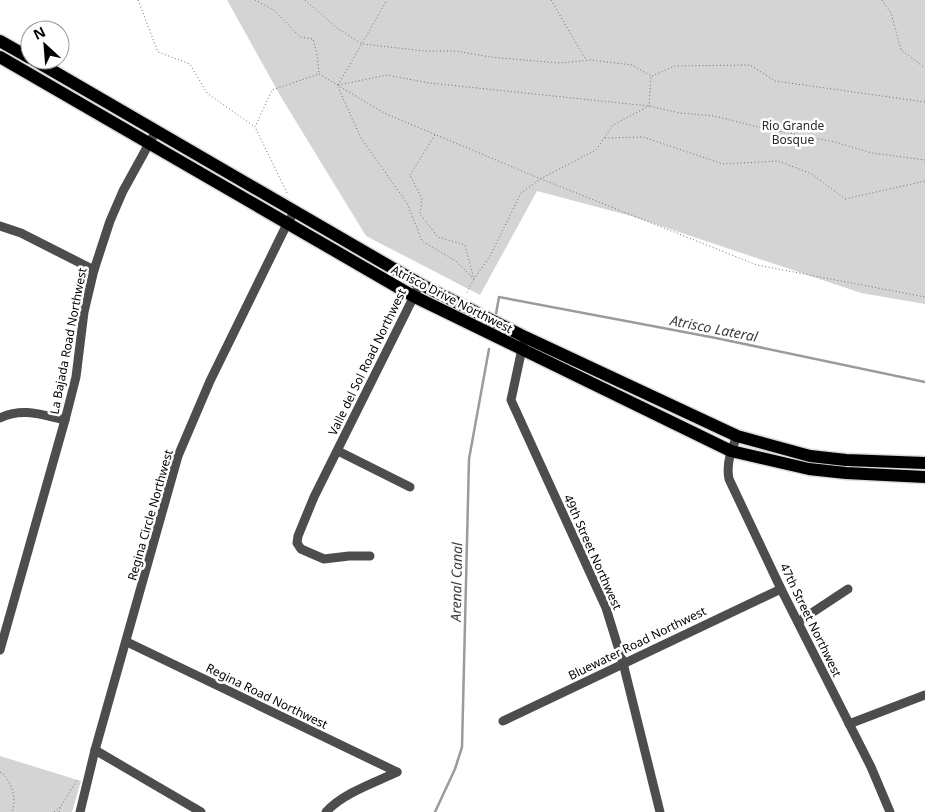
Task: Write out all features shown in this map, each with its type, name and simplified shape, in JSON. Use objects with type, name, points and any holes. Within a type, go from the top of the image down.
[{"type":"main road","points":[[2,45],[20,53]]},
{"type":"main road","name":"Atrisco Drive Northwest","points":[[0,58],[413,296],[731,451],[809,469],[925,477]]},
{"type":"main road","name":"Atrisco Drive Northwest","points":[[51,70],[420,284],[525,337],[737,436],[810,456],[846,460],[925,463]]},
{"type":"street","name":"La Bajada Road Northwest","points":[[0,650],[66,420],[76,378],[84,312],[94,270],[110,221],[123,191],[156,132]]},
{"type":"street","name":"Regina Circle Northwest","points":[[80,812],[95,750],[178,456],[210,381],[295,211]]},
{"type":"street","points":[[0,226],[21,233],[94,270]]},
{"type":"street","name":"Valle del Sol Road Northwest","points":[[370,556],[324,559],[301,549],[297,543],[298,536],[314,497],[420,284]]},
{"type":"street","name":"49th Street Northwest","points":[[525,337],[511,400],[606,608],[624,663],[660,812]]},
{"type":"street","points":[[0,418],[12,413],[26,412],[66,420]]},
{"type":"street","name":"47th Street Northwest","points":[[737,436],[727,469],[729,479],[890,812]]},
{"type":"street","name":"Valle del Sol Road Northwest","points":[[338,451],[410,487]]},
{"type":"street","name":"Bluewater Road Northwest","points":[[503,721],[781,588]]},
{"type":"street","points":[[798,622],[848,589]]},
{"type":"street","name":"Regina Road Northwest","points":[[127,642],[397,772],[346,797],[326,812]]},
{"type":"street","points":[[849,724],[925,695]]},
{"type":"street","points":[[95,750],[202,812]]},
{"type":"path","points":[[138,0],[158,52],[190,64],[208,93],[255,128],[295,211]]},
{"type":"path","points":[[255,0],[274,10],[300,37],[313,38],[319,74]]},
{"type":"path","points":[[305,0],[337,28],[362,44],[425,51],[456,51],[490,57],[549,62],[587,61],[632,65],[651,76]]},
{"type":"path","points":[[337,85],[387,0]]},
{"type":"path","points":[[551,0],[587,61]]},
{"type":"path","points":[[882,0],[892,13],[901,50],[925,68]]},
{"type":"path","points":[[651,76],[675,66],[750,65],[775,81],[925,102]]},
{"type":"path","points":[[255,128],[272,90],[319,74]]},
{"type":"path","points":[[319,74],[384,113],[540,179],[757,265],[925,297]]},
{"type":"path","points":[[337,85],[387,75],[429,83],[649,106],[714,116],[758,127],[835,142],[872,153],[925,160]]},
{"type":"path","points":[[649,106],[651,76]]},
{"type":"path","points":[[337,85],[361,138],[407,203],[422,241],[456,261],[474,279]]},
{"type":"path","points":[[464,299],[474,279],[490,256],[521,193],[540,179],[596,150],[613,125],[649,106]]},
{"type":"path","points":[[435,134],[410,175],[422,199],[420,214],[438,237],[465,245],[474,279]]},
{"type":"path","points":[[605,138],[643,136],[723,164],[778,161],[812,174],[845,199],[925,181]]},
{"type":"path","points":[[0,772],[8,780],[12,791],[14,804],[12,812]]},
{"type":"path","points":[[59,812],[77,780]]},
{"type":"path","points":[[54,812],[61,806]]},
{"type":"green space","name":"Rio Grande Bosque","points":[[227,0],[925,0],[925,304],[861,293],[631,216],[537,191],[480,295],[366,236],[281,97]]},
{"type":"green space","points":[[0,756],[81,781],[72,812],[0,812]]},
{"type":"waterway","name":"Atrisco Lateral","points":[[496,314],[499,297],[716,338],[925,382]]},
{"type":"waterway","name":"Arenal Canal","points":[[435,812],[455,769],[462,747],[469,459],[489,349]]}]
